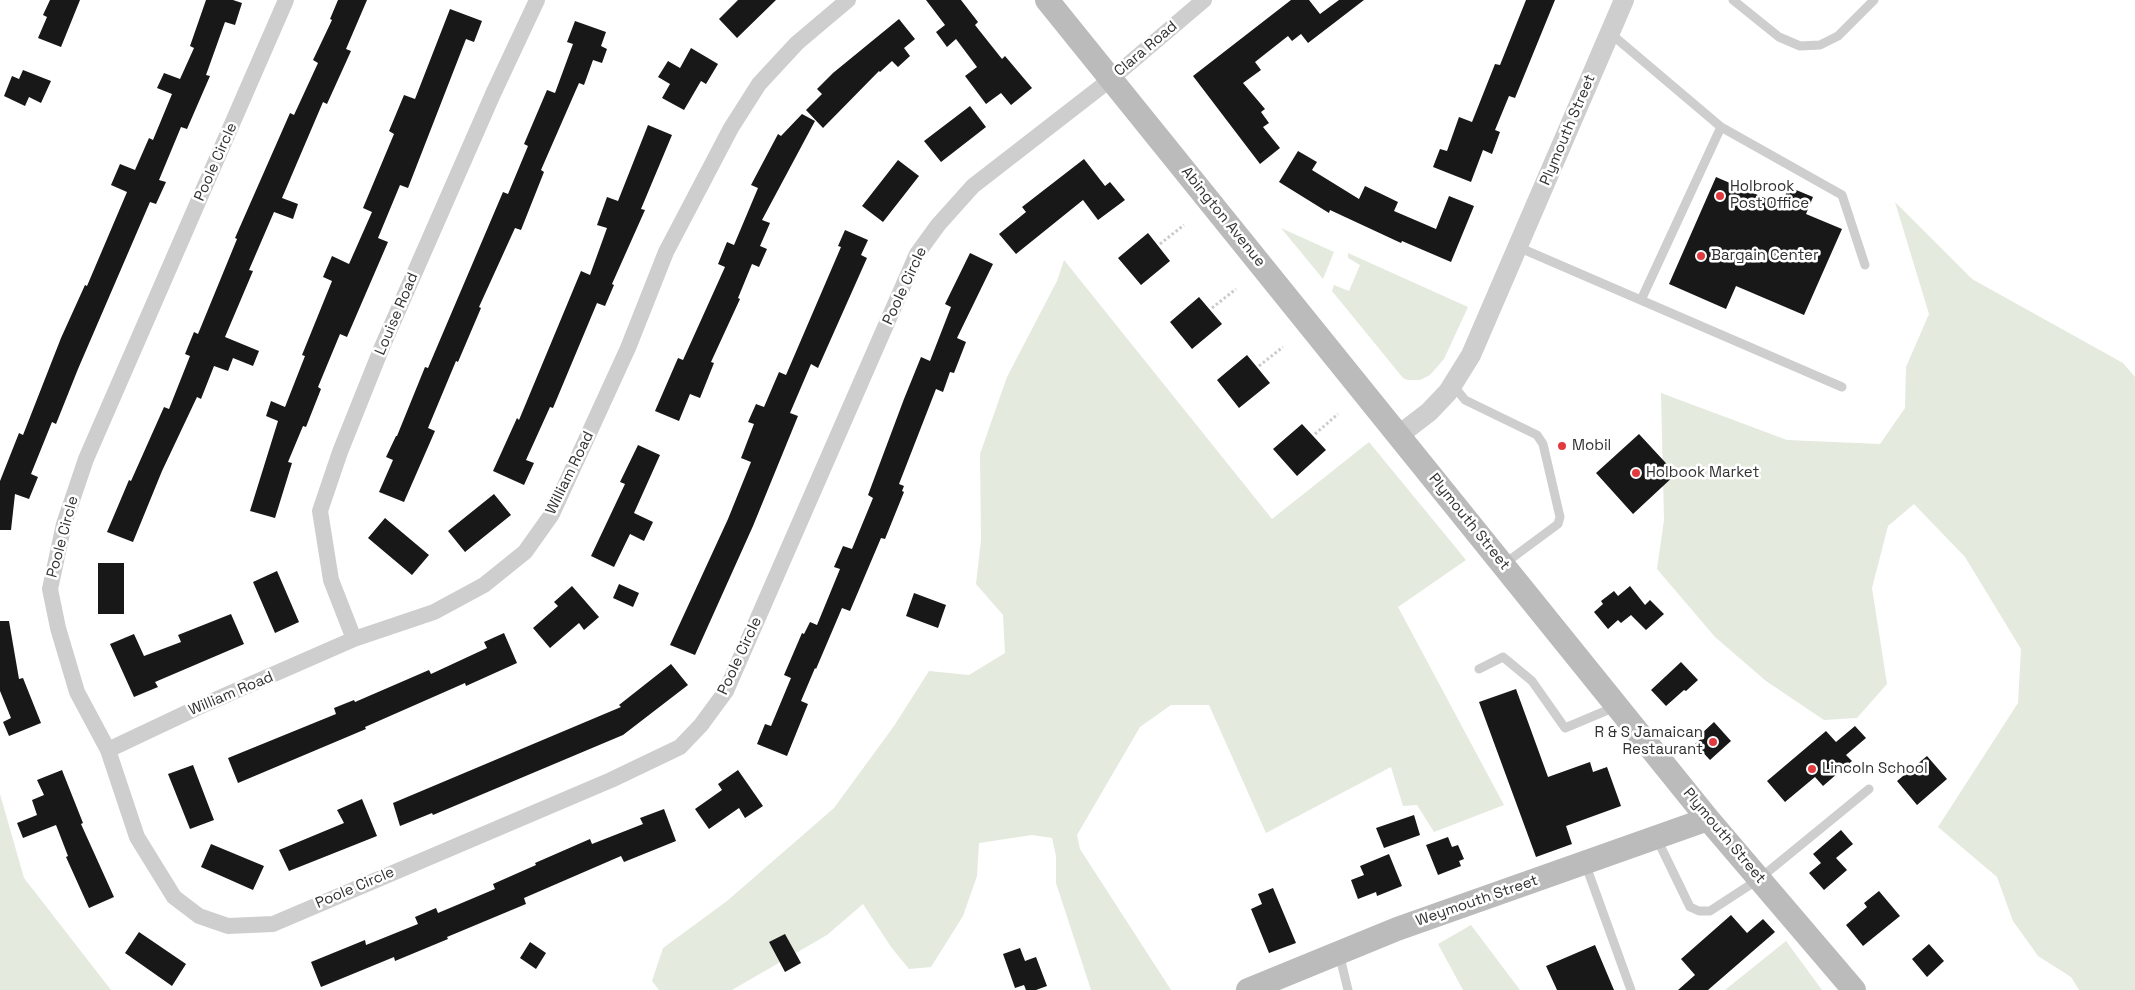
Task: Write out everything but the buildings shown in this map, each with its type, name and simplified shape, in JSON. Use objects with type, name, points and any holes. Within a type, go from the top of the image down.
[{"type":"main road","name":"Abington Avenue","points":[[1047,0],[1399,435]]},
{"type":"main road","name":"Plymouth Street","points":[[1399,435],[1708,819],[1854,990]]},
{"type":"main road","name":"Weymouth Street","points":[[1248,990],[1397,929],[1708,819]]},
{"type":"street","name":"Poole Circle","points":[[286,0],[86,459],[64,524],[50,589],[58,628],[77,692],[108,750],[138,837],[174,897],[199,916],[228,926],[273,924],[611,780],[680,747],[701,726],[726,691],[917,254],[938,225],[973,186],[1110,78]]},
{"type":"street","name":"Louise Road","points":[[354,639],[332,580],[320,511],[340,452],[382,347],[493,94],[537,0]]},
{"type":"street","name":"William Road","points":[[108,750],[201,706],[354,639],[434,612],[484,585],[525,552],[552,514],[628,348],[666,252],[730,128],[759,84],[790,50],[848,0]]},
{"type":"street","name":"Clara Road","points":[[1110,78],[1204,0]]},
{"type":"street","name":"Plymouth Street","points":[[1399,435],[1429,412],[1453,385],[1471,355],[1624,0]]},
{"type":"lane","points":[[1733,0],[1779,37],[1800,46],[1820,45],[1838,36],[1874,0]]},
{"type":"lane","points":[[1610,33],[1721,127],[1842,196],[1865,265]]},
{"type":"lane","points":[[1641,300],[1721,127]]},
{"type":"lane","points":[[1517,247],[1842,387]]},
{"type":"lane","points":[[1453,385],[1465,400],[1537,435],[1543,444],[1560,517],[1558,524],[1503,565]]},
{"type":"lane","points":[[1479,669],[1503,657],[1532,681],[1565,728],[1617,706]]},
{"type":"lane","points":[[1657,838],[1690,907],[1699,911],[1710,911],[1759,879],[1869,789]]},
{"type":"lane","points":[[1585,863],[1631,990]]},
{"type":"lane","points":[[1339,953],[1348,990]]},
{"type":"path","points":[[1160,244],[1184,225]]},
{"type":"path","points":[[1212,308],[1236,289]]},
{"type":"path","points":[[1259,366],[1283,347]]},
{"type":"path","points":[[1315,434],[1338,414]]},
{"type":"shaded area","points":[[1895,202],[1972,279],[2123,363],[2135,377],[2135,990],[2079,990],[2071,977],[2038,956],[2013,921],[1997,877],[1938,827],[2018,703],[2021,649],[1965,557],[1914,504],[1888,526],[1872,588],[1887,684],[1857,718],[1824,720],[1766,681],[1715,637],[1657,569],[1664,520],[1661,393],[1787,440],[1880,444],[1905,408],[1906,367],[1929,314]]},
{"type":"shaded area","points":[[1281,228],[1334,252],[1323,279]]},
{"type":"shaded area","points":[[1348,253],[1468,307],[1444,359],[1430,375],[1420,380],[1407,380],[1403,378],[1332,291],[1334,285],[1349,291],[1360,265],[1348,258]]},
{"type":"shaded area","points":[[1064,260],[1272,519],[1369,442],[1466,560],[1398,607],[1504,805],[1434,832],[1417,805],[1403,806],[1391,767],[1266,833],[1209,705],[1171,705],[1140,727],[1077,835],[1080,849],[1171,990],[1091,990],[1056,883],[1056,856],[1052,838],[1032,835],[979,843],[977,876],[963,916],[931,967],[909,969],[891,947],[863,904],[827,935],[732,990],[659,990],[652,981],[663,948],[727,901],[834,808],[894,726],[929,671],[969,675],[1005,653],[1003,615],[976,584],[981,540],[980,454],[1007,377],[1057,281]]},
{"type":"shaded area","points":[[0,794],[24,878],[111,990],[0,990]]},
{"type":"shaded area","points":[[1471,925],[1520,990],[1463,990],[1438,944]]},
{"type":"shaded area","points":[[1786,941],[1822,990],[1725,990]]},
{"type":"place","name":"Holbrook Post Office","points":[[1720,196]]},
{"type":"place","name":"Bargain Center","points":[[1701,256]]},
{"type":"place","name":"Mobil","points":[[1562,446]]},
{"type":"place","name":"Holbook Market","points":[[1636,473]]},
{"type":"place","name":"R & S Jamaican Restaurant","points":[[1713,742]]},
{"type":"place","name":"Lincoln School","points":[[1812,769]]}]
